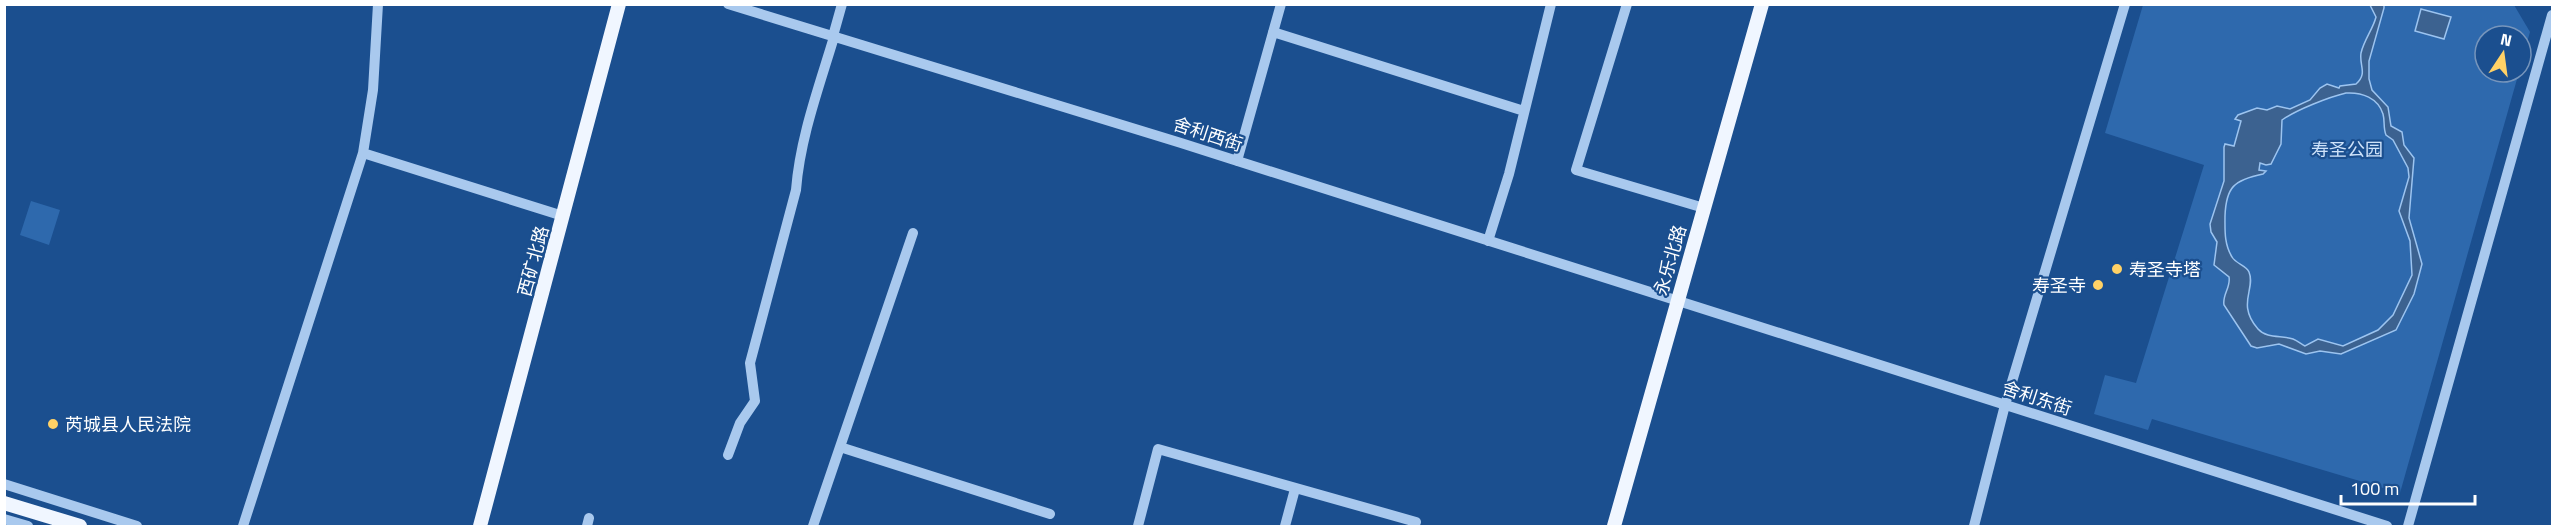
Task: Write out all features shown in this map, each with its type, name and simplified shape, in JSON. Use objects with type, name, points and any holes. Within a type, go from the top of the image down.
[{"type":"main road","name":"西矿北路","points":[[480,526],[619,4]]},
{"type":"main road","name":"西矿北路","points":[[489,526],[628,4]]},
{"type":"main road","name":"永乐北路","points":[[1614,526],[1762,4]]},
{"type":"main road","points":[[4,503],[80,526]]},
{"type":"street","points":[[243,526],[363,153],[373,90],[378,4]]},
{"type":"street","name":"舍利西街","points":[[728,4],[1237,160],[1677,301]]},
{"type":"street","points":[[728,455],[740,423],[755,401],[750,363],[796,190],[798,162],[842,4]]},
{"type":"street","points":[[1237,160],[1281,4]]},
{"type":"street","points":[[1627,4],[1576,170],[1704,208]]},
{"type":"street","points":[[1974,526],[2005,405],[2125,4]]},
{"type":"street","points":[[1488,241],[1509,174],[1550,5]]},
{"type":"street","points":[[2408,526],[2553,15]]},
{"type":"street","points":[[1273,32],[1524,111]]},
{"type":"street","points":[[363,153],[563,216]]},
{"type":"street","points":[[813,526],[913,234]]},
{"type":"street","name":"舍利东街","points":[[1677,301],[2387,526]]},
{"type":"street","points":[[840,447],[1050,514]]},
{"type":"street","points":[[1138,526],[1158,449],[1416,522],[1414,526]]},
{"type":"street","points":[[4,484],[137,526]]},
{"type":"street","points":[[1285,526],[1295,489]]},
{"type":"street","points":[[4,519],[28,526]]},
{"type":"green space","name":"寿圣公园","points":[[2143,5],[2514,5],[2525,24],[2473,24],[2473,84],[2516,84],[2400,493],[2152,419],[2148,430],[2094,414],[2105,375],[2136,383],[2204,165],[2105,133]]},
{"type":"green space","points":[[31,201],[60,210],[49,245],[20,235]]},
{"type":"shaded area","points":[[2370,5],[2384,5],[2369,61],[2369,79],[2372,90],[2388,107],[2391,126],[2402,132],[2404,145],[2414,158],[2409,218],[2422,264],[2414,294],[2396,330],[2341,354],[2320,351],[2306,354],[2279,344],[2257,348],[2251,346],[2224,305],[2229,277],[2214,265],[2217,242],[2211,232],[2210,224],[2224,181],[2225,144],[2234,146],[2241,121],[2235,119],[2238,115],[2257,108],[2267,110],[2277,106],[2290,109],[2310,100],[2320,88],[2327,84],[2339,88],[2356,84],[2362,76],[2362,48],[2376,17]],"holes":[[[2352,93],[2369,97],[2381,108],[2386,135],[2393,140],[2408,168],[2409,177],[2399,211],[2410,241],[2412,275],[2393,315],[2378,330],[2343,346],[2318,339],[2305,346],[2293,339],[2270,336],[2258,329],[2252,320],[2247,304],[2250,285],[2249,272],[2234,259],[2226,242],[2227,198],[2233,186],[2238,182],[2266,171],[2259,170],[2260,163],[2271,164],[2281,144],[2282,120],[2322,101]]]},
{"type":"shaded area","points":[[2421,9],[2451,17],[2444,39],[2415,31]]},
{"type":"place","name":"寿圣寺塔","points":[[2117,269]]},
{"type":"place","name":"寿圣寺","points":[[2098,285]]},
{"type":"place","name":"芮城县人民法院","points":[[53,424]]}]
